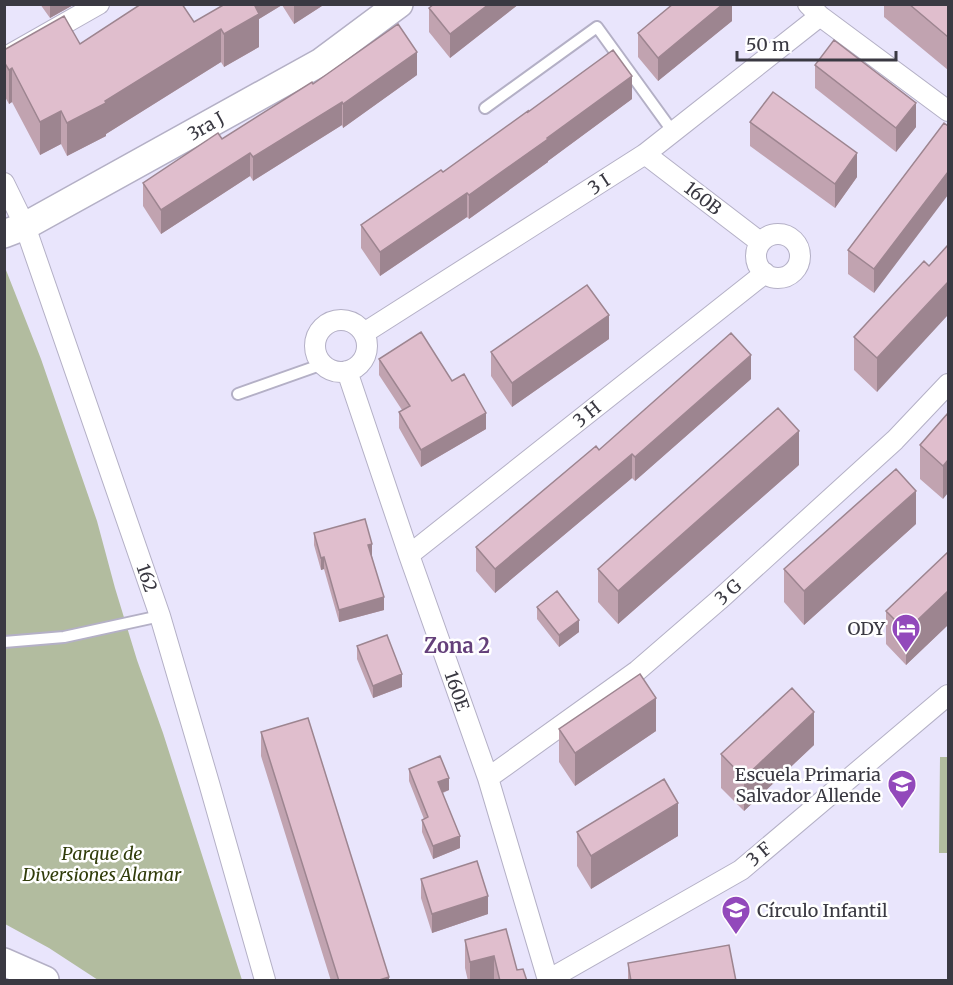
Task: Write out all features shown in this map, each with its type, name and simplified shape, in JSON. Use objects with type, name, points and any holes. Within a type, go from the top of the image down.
[{"type":"street","points":[[4,58],[99,4]]},
{"type":"street","name":"3ra J","points":[[15,230],[321,62],[399,4]]},
{"type":"street","points":[[814,10],[948,111]]},
{"type":"street","name":"3 I","points":[[364,333],[645,154],[674,132],[814,10]]},
{"type":"street","name":"160B","points":[[645,154],[760,242]]},
{"type":"street","name":"162","points":[[4,183],[15,230],[160,616],[265,981]]},
{"type":"street","points":[[776,234],[794,239],[801,255],[794,271],[780,278],[765,273],[756,260],[760,242],[767,236],[776,234]]},
{"type":"street","name":"3 H","points":[[410,555],[765,273]]},
{"type":"street","points":[[343,320],[351,322],[364,333],[367,352],[363,361],[356,367],[347,371],[338,371],[322,364],[315,348],[316,339],[326,325],[343,320]]},
{"type":"street","name":"160E","points":[[347,371],[488,777],[548,981]]},
{"type":"street","name":"3 G","points":[[488,777],[637,671],[719,600],[895,440],[948,384]]},
{"type":"street","name":"3 F","points":[[548,981],[741,870],[948,695]]},
{"type":"street","points":[[4,962],[45,981]]},
{"type":"lane","points":[[485,108],[597,27],[674,132]]},
{"type":"lane","points":[[238,394],[322,364]]},
{"type":"lane","points":[[4,642],[64,638],[160,616]]},
{"type":"green space","name":"Parque de Diversiones Alamar","points":[[4,265],[41,359],[97,521],[137,660],[163,733],[242,980],[98,980],[49,948],[5,924]]},
{"type":"green space","points":[[940,757],[948,757],[948,853],[939,853]]},
{"type":"building","points":[[141,4],[182,4],[194,22],[225,4],[254,4],[259,14],[224,34],[221,29],[105,101],[106,103],[67,123],[61,111],[40,122],[12,68],[9,70],[4,62],[4,50],[64,16],[80,44]]},
{"type":"building","points":[[434,4],[489,4],[450,34],[429,8]]},
{"type":"building","points":[[673,4],[723,4],[658,58],[638,33]]},
{"type":"building","points":[[909,4],[948,4],[948,37]]},
{"type":"building","points":[[398,24],[417,52],[343,104],[342,102],[253,157],[250,153],[161,210],[143,183],[218,133],[222,139],[312,82],[313,84]]},
{"type":"building","points":[[834,40],[916,103],[896,128],[815,65]]},
{"type":"building","points":[[613,50],[632,76],[469,195],[467,193],[380,252],[361,225],[441,170],[443,172]]},
{"type":"building","points":[[773,92],[857,153],[835,184],[750,122]]},
{"type":"building","points":[[944,123],[948,126],[948,172],[874,269],[848,250]]},
{"type":"building","points":[[948,245],[948,282],[877,358],[854,337],[924,261],[929,266]]},
{"type":"building","points":[[587,285],[609,315],[512,383],[491,352]]},
{"type":"building","points":[[421,332],[452,381],[464,374],[486,413],[421,450],[399,412],[410,406],[379,359]]},
{"type":"building","points":[[731,333],[751,355],[635,457],[632,454],[495,569],[476,547],[596,446],[599,450]]},
{"type":"building","points":[[778,408],[799,431],[618,591],[598,569]]},
{"type":"building","points":[[948,413],[948,460],[943,466],[920,445]]},
{"type":"building","points":[[896,469],[916,491],[804,591],[784,569]]},
{"type":"building","points":[[365,519],[372,544],[368,545],[384,597],[339,610],[324,557],[321,558],[314,533]]},
{"type":"building","points":[[948,552],[948,591],[906,631],[886,611]]},
{"type":"building","points":[[557,591],[579,620],[559,635],[537,607]]},
{"type":"building","points":[[387,635],[402,674],[373,686],[357,646]]},
{"type":"building","points":[[640,674],[656,698],[575,753],[559,729]]},
{"type":"building","points":[[792,688],[814,712],[744,778],[721,754]]},
{"type":"building","points":[[308,718],[389,977],[376,981],[339,981],[261,732]]},
{"type":"building","points":[[440,756],[449,778],[438,782],[460,836],[433,846],[422,820],[428,817],[409,769]]},
{"type":"building","points":[[664,779],[678,803],[591,856],[577,832]]},
{"type":"building","points":[[477,861],[488,896],[432,914],[421,879]]},
{"type":"building","points":[[506,929],[517,970],[523,969],[527,981],[500,981],[494,956],[470,962],[465,940]]},
{"type":"building","points":[[729,945],[736,981],[631,981],[628,963]]},
{"type":"place","name":"ODY","points":[[906,654]]},
{"type":"place","name":"Escuela Primaria Salvador Allende","points":[[902,810]]},
{"type":"place","name":"Círculo Infantil","points":[[736,936]]},
{"type":"district","name":"Zona 2","points":[[457,645]]}]
